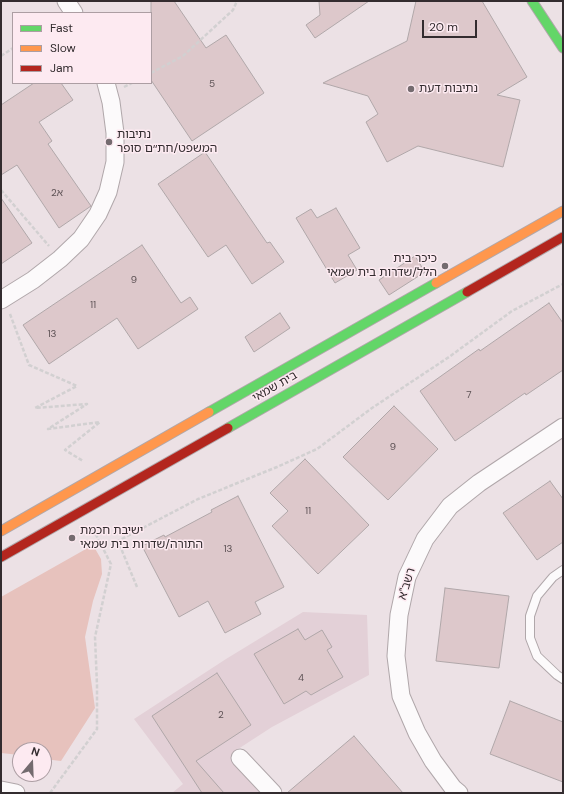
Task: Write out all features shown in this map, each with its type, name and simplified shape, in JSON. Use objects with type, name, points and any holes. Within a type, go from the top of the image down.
[{"type":"street","points":[[66,1],[73,12]]},
{"type":"street","points":[[532,1],[563,48]]},
{"type":"street","points":[[2,300],[33,280],[60,259],[81,239],[98,214],[108,192],[115,162],[115,132],[111,102],[106,84]]},
{"type":"street","name":"בית שמאי","points":[[1,531],[563,210]]},
{"type":"street","name":"בית שמאי","points":[[1,557],[562,237]]},
{"type":"street","name":"רשב\"א","points":[[459,793],[453,788],[433,761],[417,733],[401,696],[396,656],[399,615],[408,577],[425,539],[450,506],[479,483],[563,427]]},
{"type":"street","points":[[240,758],[273,793]]},
{"type":"street","points":[[1,790],[16,793]]},
{"type":"lane","points":[[563,570],[553,576],[537,596],[530,616],[530,638],[537,656],[563,679]]},
{"type":"path","points":[[152,71],[182,56],[232,10],[238,1]]},
{"type":"path","points":[[1,56],[12,49]]},
{"type":"path","points":[[1,190],[60,259]]},
{"type":"path","points":[[138,587],[118,541],[198,499],[317,449],[372,408],[449,357],[512,311],[563,284]]},
{"type":"path","points":[[2,300],[28,365],[77,386],[35,408],[87,404],[48,429],[100,422],[65,450],[102,473]]},
{"type":"path","points":[[50,793],[97,729],[95,638],[111,564],[91,525]]},
{"type":"shaded area","points":[[93,545],[101,559],[102,574],[93,601],[85,637],[95,708],[61,761],[52,760],[52,742],[12,742],[12,754],[1,753],[1,597]]},
{"type":"shaded area","points":[[303,612],[367,615],[369,675],[272,727],[235,751],[271,793],[172,793],[183,784],[134,719],[226,659]]},
{"type":"building","points":[[151,1],[174,1],[206,48],[226,35],[264,93],[192,141],[152,81]]},
{"type":"building","points":[[319,1],[369,1],[315,38],[306,25],[320,15]]},
{"type":"building","name":"נתיבות דעת","points":[[416,1],[482,1],[527,77],[497,95],[520,100],[503,167],[418,146],[387,162],[366,122],[378,114],[368,96],[323,83],[407,41]]},
{"type":"building","points":[[32,84],[62,84],[73,100],[39,122],[52,141],[48,144],[91,206],[59,228],[17,165],[1,175],[1,105]]},
{"type":"building","points":[[205,152],[267,243],[270,242],[284,262],[252,284],[226,245],[208,257],[158,184]]},
{"type":"building","points":[[1,198],[32,243],[1,264]]},
{"type":"building","points":[[336,208],[360,248],[348,255],[357,270],[335,283],[296,218],[311,209],[317,218]]},
{"type":"building","points":[[142,245],[181,303],[190,297],[198,309],[138,349],[117,318],[49,364],[23,325]]},
{"type":"building","points":[[415,256],[425,272],[389,295],[379,280]]},
{"type":"building","points":[[549,303],[563,323],[563,370],[526,395],[525,393],[455,441],[420,391],[479,349],[480,351]]},
{"type":"building","points":[[280,313],[290,328],[254,352],[245,337]]},
{"type":"building","points":[[394,406],[438,449],[388,500],[343,457]]},
{"type":"building","points":[[305,459],[369,525],[318,574],[272,526],[288,511],[270,493]]},
{"type":"building","points":[[550,481],[563,499],[563,542],[537,560],[503,513]]},
{"type":"building","points":[[238,496],[284,587],[255,602],[261,614],[225,633],[208,601],[179,617],[142,546],[164,535],[165,537],[212,512],[211,510]]},
{"type":"building","points":[[445,588],[509,596],[499,668],[436,661]]},
{"type":"building","points":[[298,629],[305,640],[322,630],[332,647],[327,650],[343,677],[311,695],[306,691],[284,704],[254,654]]},
{"type":"building","points":[[217,673],[251,725],[196,761],[224,793],[202,793],[152,716]]},
{"type":"building","points":[[510,701],[563,722],[563,782],[490,754]]},
{"type":"building","points":[[354,736],[403,793],[287,793]]},
{"type":"traffic: fast","points":[[532,1],[563,48]]},
{"type":"traffic: fast","points":[[209,412],[436,283]]},
{"type":"traffic: fast","points":[[228,428],[467,292]]},
{"type":"traffic: slow","points":[[436,283],[563,211]]},
{"type":"traffic: slow","points":[[1,531],[209,412]]},
{"type":"traffic: jam","points":[[467,292],[563,237]]},
{"type":"traffic: jam","points":[[1,557],[228,428]]},
{"type":"place","name":"נתיבות דעת","points":[[411,89]]},
{"type":"place","name":"נתיבות המשפט/חת״ם סופר","points":[[109,142]]},
{"type":"place","name":"כיכר בית הלל/שדרות בית שמאי","points":[[445,266]]},
{"type":"place","name":"ישיבת חכמת התורה/שדרות בית שמאי","points":[[72,538]]}]
